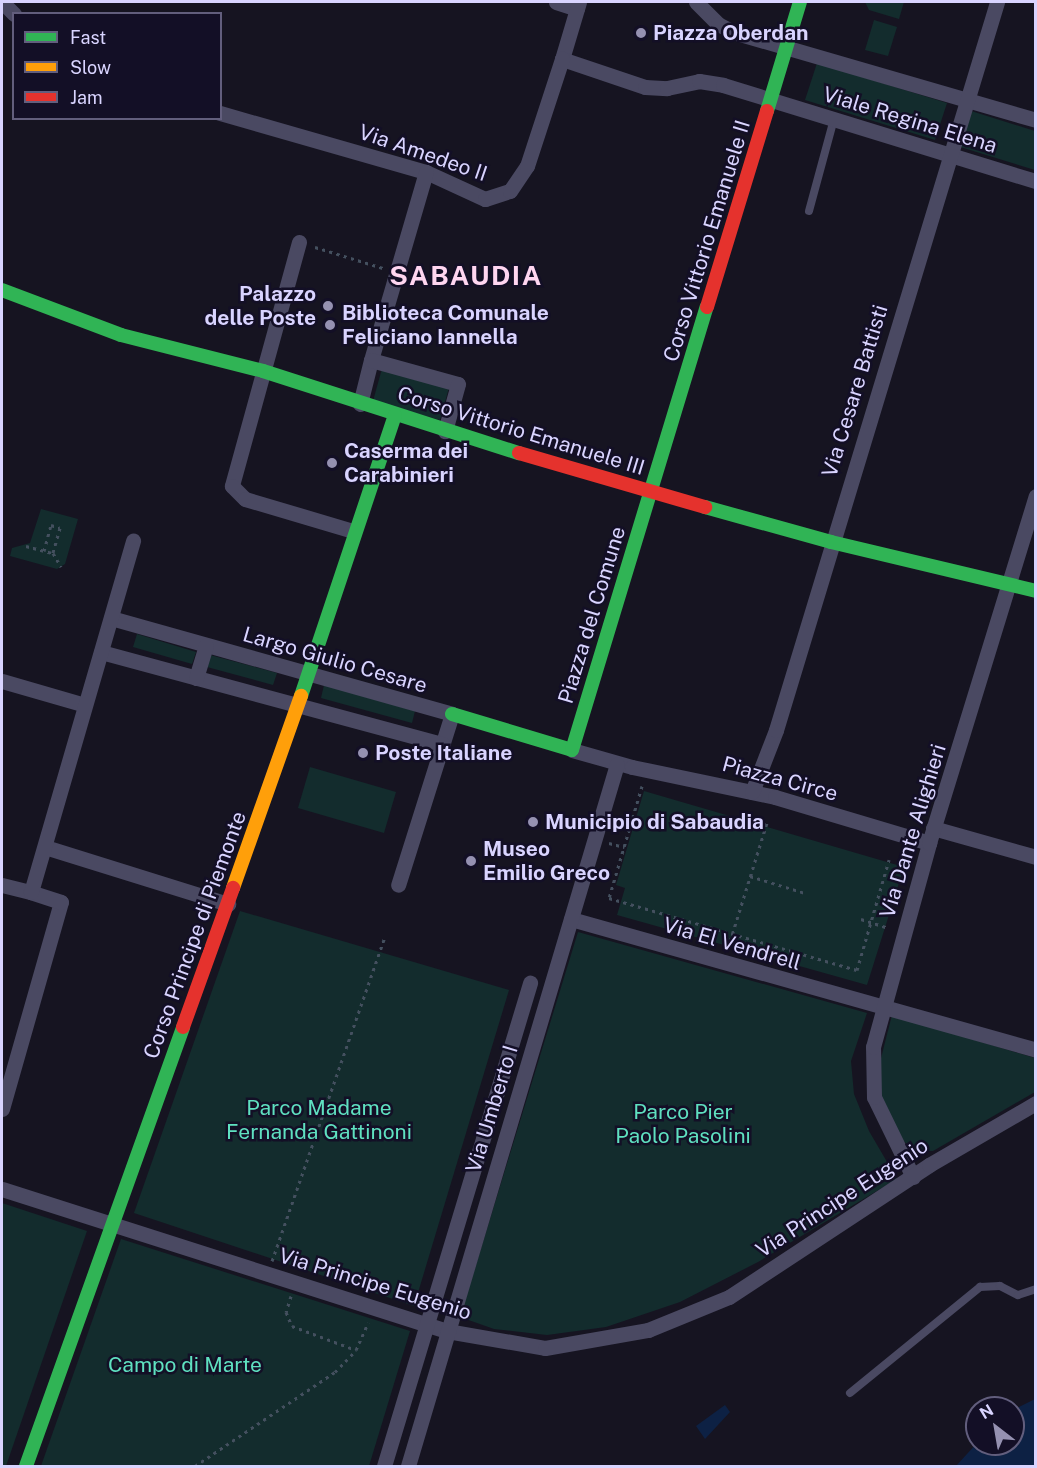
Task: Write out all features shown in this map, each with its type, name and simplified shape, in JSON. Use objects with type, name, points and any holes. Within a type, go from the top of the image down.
[{"type":"street","points":[[556,2],[578,5]]},
{"type":"street","name":"Viale Regina Elena","points":[[696,2],[726,28],[787,49],[1035,120]]},
{"type":"street","name":"Corso Vittorio Emanuele II","points":[[652,492],[800,2]]},
{"type":"street","name":"Via Cesare Battisti","points":[[752,792],[776,730],[831,542],[997,2]]},
{"type":"street","name":"Via Amedeo II","points":[[222,114],[426,172],[484,199],[510,191],[527,165],[578,5]]},
{"type":"street","name":"Viale Regina Elena","points":[[562,59],[645,87],[706,81],[1035,181]]},
{"type":"street","points":[[360,404],[426,172]]},
{"type":"street","points":[[299,242],[232,480],[234,491],[245,499],[353,531]]},
{"type":"street","name":"Corso Vittorio Emanuele III","points":[[2,290],[121,335],[263,371],[395,416],[652,492],[831,542],[1035,591]]},
{"type":"street","points":[[371,360],[458,384],[445,431]]},
{"type":"street","name":"Corso Principe di Piemonte","points":[[27,1467],[299,705],[306,672],[353,531],[395,416]]},
{"type":"street","name":"Piazza del Comune","points":[[572,750],[652,492]]},
{"type":"street","name":"Via Dante Alighieri","points":[[912,1177],[874,1097],[873,1047],[931,836],[1035,496]]},
{"type":"street","points":[[31,892],[133,541]]},
{"type":"street","name":"Largo Giulio Cesare","points":[[111,618],[452,714]]},
{"type":"street","points":[[196,678],[206,646]]},
{"type":"street","points":[[101,652],[443,744]]},
{"type":"street","points":[[2,681],[85,705]]},
{"type":"street","points":[[398,885],[452,714],[617,764]]},
{"type":"street","name":"Piazza Circe","points":[[617,764],[752,792],[931,836],[1035,857]]},
{"type":"street","name":"Via Umberto I","points":[[408,1467],[617,764]]},
{"type":"street","points":[[45,847],[228,904]]},
{"type":"street","points":[[2,885],[61,902],[2,1109]]},
{"type":"street","name":"Via El Vendrell","points":[[571,919],[882,1009],[1035,1050]]},
{"type":"street","name":"Via Umberto I","points":[[384,1467],[530,983]]},
{"type":"street","name":"Via Principe Eugenio","points":[[2,1189],[447,1331],[545,1348],[648,1330],[729,1297],[912,1177],[1035,1103]]},
{"type":"lane","points":[[809,210],[834,119]]},
{"type":"lane","points":[[850,1393],[980,1287],[1000,1286],[1018,1295],[1034,1292]]},
{"type":"path","points":[[299,242],[396,272]]},
{"type":"path","points":[[44,551],[51,525],[60,528],[53,553],[61,567]]},
{"type":"path","points":[[26,546],[53,553]]},
{"type":"path","points":[[642,786],[609,898],[857,970],[889,860]]},
{"type":"path","points":[[727,950],[766,823]]},
{"type":"path","points":[[602,841],[624,847]]},
{"type":"path","points":[[750,876],[805,894]]},
{"type":"path","points":[[861,920],[891,929]]},
{"type":"path","points":[[268,1273],[384,939]]},
{"type":"path","points":[[296,1282],[286,1312],[292,1326],[356,1350]]},
{"type":"path","points":[[195,1467],[335,1372],[356,1350],[375,1307]]},
{"type":"green space","points":[[865,2],[904,2],[899,19],[869,10]]},
{"type":"green space","points":[[874,20],[897,27],[888,56],[865,50]]},
{"type":"green space","points":[[817,63],[947,103],[935,140],[805,100]]},
{"type":"green space","points":[[968,110],[1035,131],[1035,170],[957,146]]},
{"type":"green space","points":[[383,365],[450,384],[440,420],[373,401]]},
{"type":"green space","points":[[41,509],[78,519],[65,564],[57,569],[10,556],[12,548],[30,543]]},
{"type":"green space","points":[[137,634],[196,652],[192,664],[133,647]]},
{"type":"green space","points":[[210,655],[277,673],[273,685],[207,667]]},
{"type":"green space","points":[[324,685],[415,711],[412,723],[321,698]]},
{"type":"green space","points":[[310,767],[396,792],[384,833],[298,808]]},
{"type":"green space","points":[[644,791],[904,867],[867,985],[617,915],[625,888],[616,885]]},
{"type":"green space","name":"Parco Madame Fernanda Gattinoni","points":[[240,911],[509,990],[414,1306],[134,1213]]},
{"type":"green space","name":"Parco Pier Paolo Pasolini","points":[[578,932],[867,1013],[851,1061],[854,1094],[869,1131],[897,1179],[758,1262],[680,1302],[606,1327],[547,1335],[494,1329],[460,1317]]},
{"type":"green space","points":[[892,1015],[1035,1058],[1035,1092],[933,1151],[916,1151],[902,1140],[881,1097],[880,1062]]},
{"type":"green space","points":[[2,1203],[87,1231],[6,1466],[2,1466]]},
{"type":"green space","name":"Campo di Marte","points":[[121,1239],[410,1331],[369,1466],[41,1466]]},
{"type":"water","points":[[1035,1399],[1035,1466],[956,1466],[965,1456],[1025,1456],[1025,1404]]},
{"type":"water","points":[[725,1405],[730,1412],[705,1439],[696,1426]]},
{"type":"traffic: fast","points":[[767,111],[800,2]]},
{"type":"traffic: fast","points":[[2,290],[121,335],[263,371],[519,453]]},
{"type":"traffic: fast","points":[[452,714],[572,750],[707,307]]},
{"type":"traffic: fast","points":[[301,696],[395,415]]},
{"type":"traffic: fast","points":[[705,507],[831,542],[1036,591]]},
{"type":"traffic: fast","points":[[26,1466],[183,1027]]},
{"type":"traffic: slow","points":[[233,888],[301,696]]},
{"type":"traffic: jam","points":[[707,307],[767,111]]},
{"type":"traffic: jam","points":[[519,453],[705,507]]},
{"type":"traffic: jam","points":[[183,1027],[233,888]]},
{"type":"place","name":"Piazza Oberdan","points":[[641,33]]},
{"type":"place","name":"Palazzo delle Poste","points":[[328,306]]},
{"type":"place","name":"Biblioteca Comunale Feliciano Iannella","points":[[330,325]]},
{"type":"place","name":"Caserma dei Carabinieri","points":[[332,463]]},
{"type":"place","name":"Poste Italiane","points":[[363,753]]},
{"type":"place","name":"Municipio di Sabaudia","points":[[533,822]]},
{"type":"place","name":"Museo Emilio Greco","points":[[471,861]]},
{"type":"district","name":"SABAUDIA","points":[[466,276]]}]
